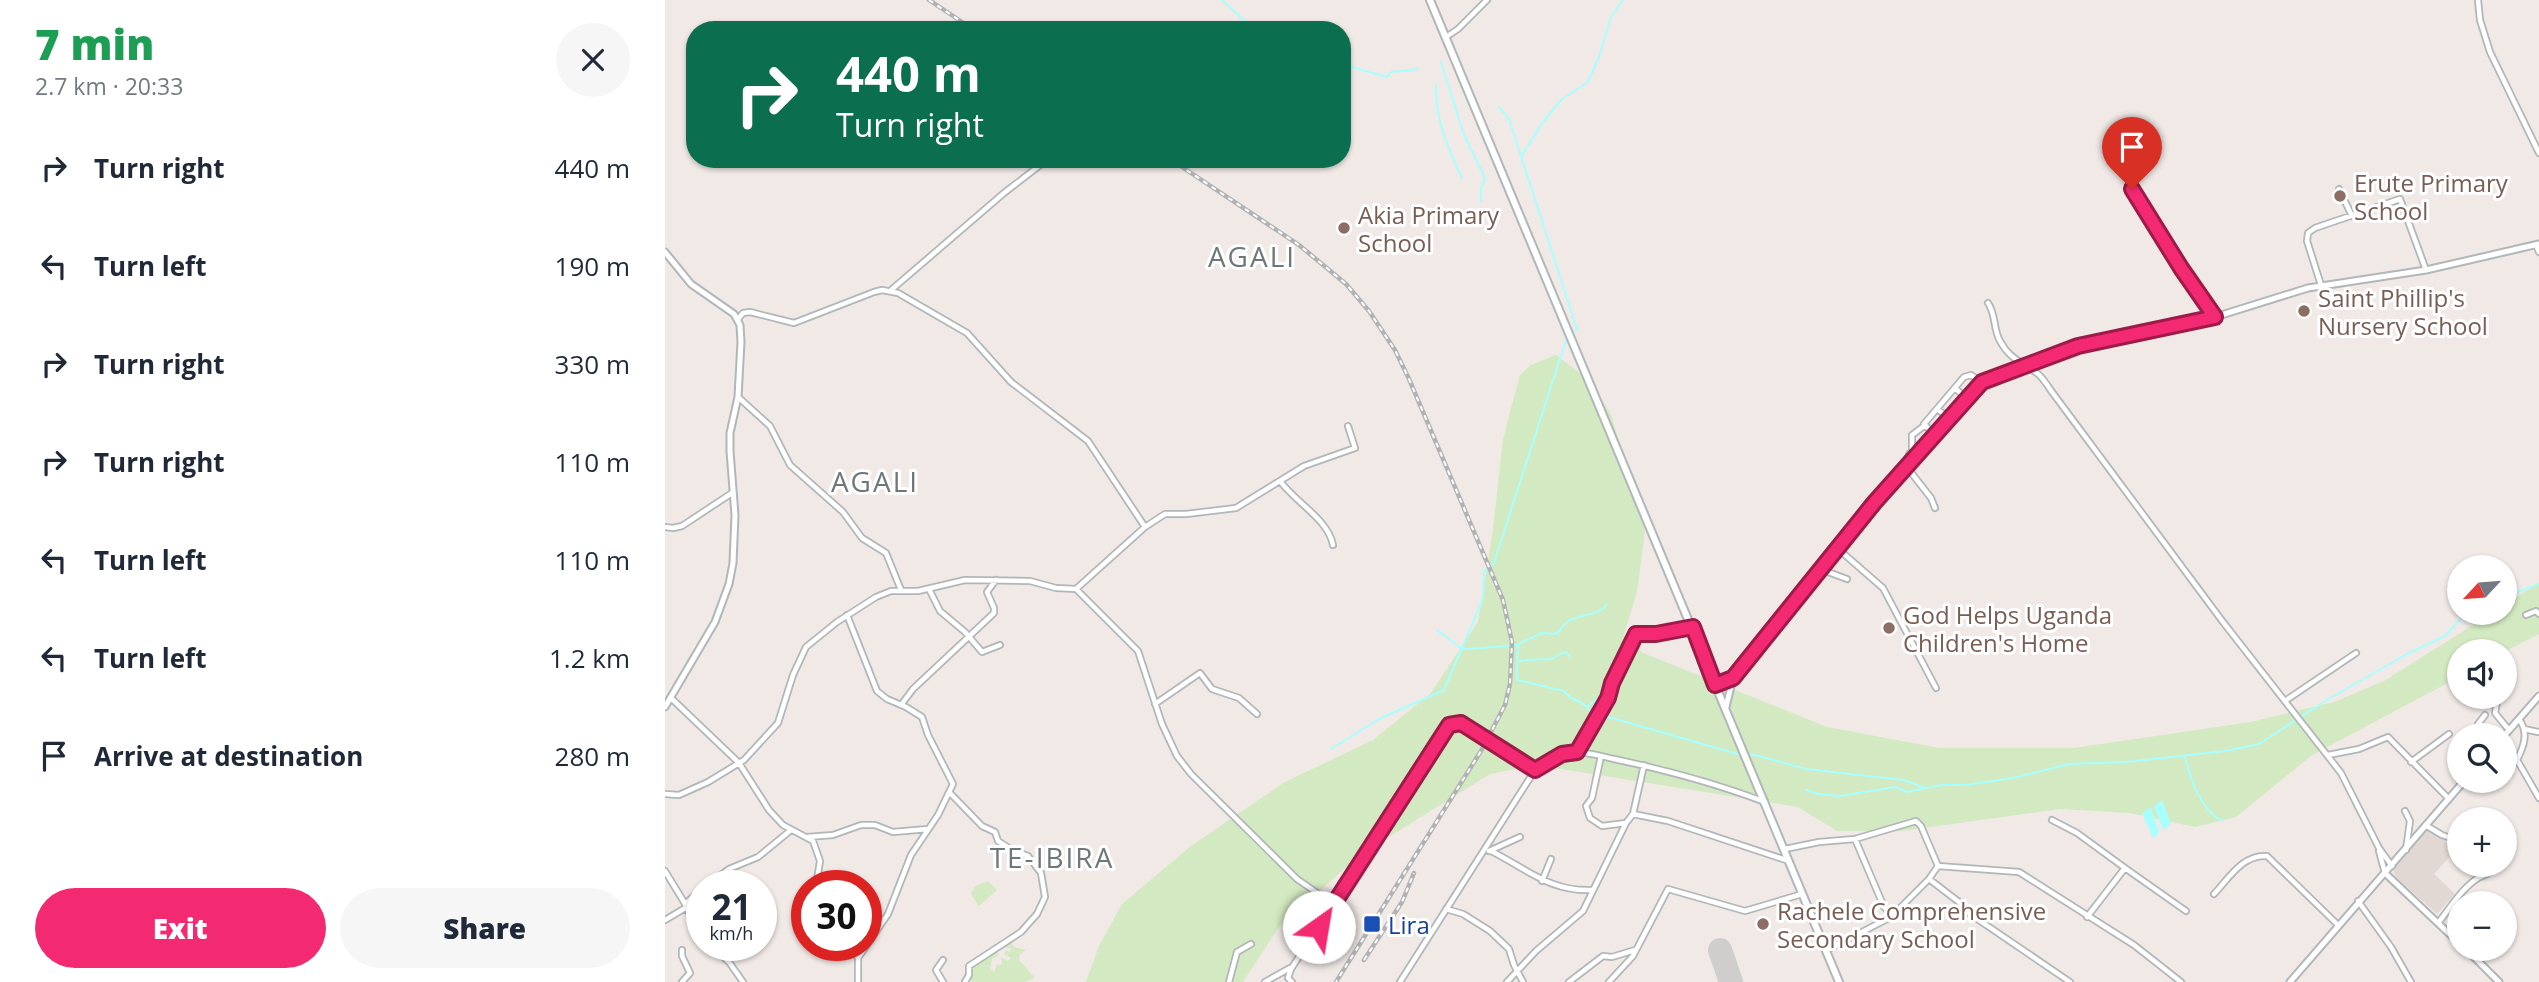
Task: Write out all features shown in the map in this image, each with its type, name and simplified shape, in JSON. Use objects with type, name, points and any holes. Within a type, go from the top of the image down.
[{"type":"main road","points":[[1430,0],[1839,982]]},
{"type":"main road","points":[[1715,685],[1733,678]]},
{"type":"street","points":[[1446,37],[1458,29],[1487,0]]},
{"type":"street","points":[[2478,0],[2480,20],[2488,48],[2539,153]]},
{"type":"street","points":[[890,291],[1037,168]]},
{"type":"street","points":[[2130,187],[2215,317]]},
{"type":"street","points":[[2339,189],[2352,216]]},
{"type":"street","points":[[2321,285],[2307,236],[2312,230],[2400,199],[2427,270]]},
{"type":"street","points":[[1725,707],[1733,678],[1819,569],[1982,382],[2088,344],[2215,317],[2321,285],[2427,270],[2538,247]]},
{"type":"street","points":[[665,252],[684,278],[725,307],[738,320],[741,342],[738,397],[730,433],[734,539],[729,584],[715,622],[665,707]]},
{"type":"street","points":[[738,320],[743,313],[750,312],[794,323],[882,290],[910,300],[967,332],[1011,382],[1048,413],[1081,435],[1093,447],[1145,527]]},
{"type":"street","points":[[1988,303],[1993,310],[1999,340],[2008,352],[2023,366],[2038,374],[2223,622],[2328,755],[2352,791],[2379,848],[2386,874],[2447,932]]},
{"type":"street","points":[[2038,361],[2038,374]]},
{"type":"street","points":[[1912,450],[1912,435],[1924,426],[1966,375],[1982,382]]},
{"type":"street","points":[[1955,388],[1966,398]]},
{"type":"street","points":[[738,397],[770,426],[790,465],[843,512],[862,538],[886,553],[901,590]]},
{"type":"street","points":[[1937,409],[1949,418]]},
{"type":"street","points":[[1076,589],[1145,527],[1165,514],[1236,508],[1315,461],[1355,448],[1348,426]]},
{"type":"street","points":[[1924,426],[1934,434]]},
{"type":"street","points":[[1928,441],[1912,450],[1906,459],[1906,467],[1931,498],[1935,508]]},
{"type":"street","points":[[1280,481],[1327,529],[1332,536],[1333,545]]},
{"type":"street","points":[[666,535],[667,527],[682,526],[732,493]]},
{"type":"street","points":[[1837,548],[1884,588],[1936,688]]},
{"type":"street","points":[[1819,569],[1847,579]]},
{"type":"street","points":[[901,705],[904,698],[994,613],[987,592],[996,580]]},
{"type":"street","points":[[665,794],[679,795],[739,764],[778,723],[793,675],[806,647],[847,615],[886,592],[929,590],[956,582],[1030,581],[1076,589],[1138,651],[1171,745],[1191,774],[1297,879],[1333,904]]},
{"type":"street","points":[[929,590],[940,611],[968,635],[982,652],[1000,645]]},
{"type":"street","points":[[2526,615],[2536,611],[2539,614]]},
{"type":"street","points":[[847,615],[875,688],[887,699],[922,717],[928,735],[953,782],[950,793],[905,868],[888,914],[882,923]]},
{"type":"street","points":[[1577,752],[1608,698],[1612,683],[1636,634],[1656,634],[1693,627]]},
{"type":"street","points":[[2285,701],[2356,653]]},
{"type":"street","points":[[1155,704],[1200,673],[1212,689],[1239,698],[1257,715]]},
{"type":"street","points":[[2515,723],[2539,696]]},
{"type":"street","points":[[671,698],[739,764],[769,810],[791,830],[807,837],[818,850],[819,870]]},
{"type":"street","points":[[2480,723],[2485,715]]},
{"type":"street","points":[[2519,719],[2524,729],[2524,744],[2517,760],[2539,798]]},
{"type":"street","points":[[1292,982],[1288,978],[1293,965],[1449,725],[1461,723],[1535,770]]},
{"type":"street","points":[[2524,729],[2537,732]]},
{"type":"street","points":[[2411,762],[2447,735]]},
{"type":"street","points":[[2328,755],[2359,748],[2388,737],[2449,799]]},
{"type":"street","points":[[1400,982],[1535,770],[1562,754],[1577,752],[1644,765],[1711,783],[1765,803]]},
{"type":"street","points":[[1601,757],[1592,798],[1586,806],[1590,818],[1602,826],[1626,823]]},
{"type":"street","points":[[1507,982],[1536,951],[1579,916],[1633,814],[1644,765]]},
{"type":"street","points":[[950,793],[982,826],[995,832],[998,841],[1028,856],[1041,873],[1045,897],[1037,914],[1021,932],[969,966],[969,975],[965,982]]},
{"type":"street","points":[[2290,982],[2454,793]]},
{"type":"street","points":[[2405,811],[2410,821],[2406,850]]},
{"type":"street","points":[[1633,814],[1668,821],[1770,857],[1790,861]]},
{"type":"street","points":[[2052,820],[2077,832],[2186,912]]},
{"type":"street","points":[[1785,849],[1819,842],[1855,839],[1916,821],[1921,826],[1938,866]]},
{"type":"street","points":[[807,837],[833,835],[857,825],[874,825],[893,832],[929,829]]},
{"type":"street","points":[[2427,826],[2447,837]]},
{"type":"street","points":[[728,870],[758,857],[791,830]]},
{"type":"street","points":[[1491,851],[1520,837]]},
{"type":"street","points":[[1855,839],[1884,906],[1892,915]]},
{"type":"street","points":[[2379,848],[2392,866]]},
{"type":"street","points":[[1483,850],[1491,851],[1542,881],[1575,890],[1593,890]]},
{"type":"street","points":[[2214,894],[2248,859],[2267,856],[2338,925]]},
{"type":"street","points":[[1542,881],[1551,859]]},
{"type":"street","points":[[1827,950],[1892,915],[1929,880],[1938,866]]},
{"type":"street","points":[[1938,866],[2019,872],[2134,945],[2181,982]]},
{"type":"street","points":[[2087,916],[2125,868]]},
{"type":"street","points":[[665,871],[685,906],[665,920]]},
{"type":"street","points":[[2438,923],[2456,899],[2482,877]]},
{"type":"street","points":[[1929,880],[1959,902],[1970,914],[2070,982]]},
{"type":"street","points":[[1609,982],[1636,950],[1668,889],[1745,911],[1803,894]]},
{"type":"street","points":[[2358,901],[2383,935],[2411,982]]},
{"type":"street","points":[[1446,909],[1459,911],[1490,931],[1509,949],[1523,982]]},
{"type":"street","points":[[1241,949],[1243,940]]},
{"type":"street","points":[[1229,982],[1237,952],[1251,944]]},
{"type":"street","points":[[682,950],[690,973],[682,982]]},
{"type":"street","points":[[1569,982],[1603,956],[1612,957],[1636,950]]},
{"type":"street","points":[[943,960],[936,972],[943,982]]},
{"type":"street","points":[[728,961],[743,982]]},
{"type":"street","points":[[857,961],[857,982]]},
{"type":"street","points":[[2478,961],[2499,982]]},
{"type":"street","points":[[1265,982],[1293,965]]},
{"type":"shaded area","points":[[2427,827],[2447,843],[2447,860],[2434,874],[2452,891],[2447,891],[2447,903],[2437,914],[2396,877],[2393,870]]},
{"type":"green space","points":[[1556,355],[1586,378],[1611,414],[1645,531],[1637,592],[1624,634],[1643,653],[1827,727],[1939,748],[2074,748],[2251,722],[2334,702],[2384,681],[2447,641],[2447,683],[2312,755],[2236,817],[2195,827],[2130,813],[2060,809],[1902,831],[1837,831],[1798,807],[1536,765],[1490,774],[1363,853],[1281,924],[1243,982],[1086,982],[1099,946],[1122,904],[1191,846],[1285,782],[1373,740],[1430,694],[1478,622],[1493,529],[1503,439],[1520,375],[1531,365]]},
{"type":"green space","points":[[2539,583],[2539,634],[2517,645],[2517,639],[2451,639],[2473,625],[2517,625],[2517,597]]},
{"type":"green space","points":[[988,881],[997,890],[979,906],[971,894],[975,886]]},
{"type":"green space","points":[[1010,941],[1014,947],[1026,950],[1020,954],[1019,960],[1035,978],[1024,982],[972,982],[965,970]],"holes":[[[1001,948],[1011,948],[1010,952],[1007,950],[1004,954],[1011,958],[1008,961],[1001,957],[1001,965],[997,964],[994,972],[990,969],[992,959],[998,956]]]},
{"type":"water","points":[[2162,800],[2171,824],[2163,830],[2154,806]]},
{"type":"water","points":[[2151,807],[2159,833],[2153,838],[2142,813]]},
{"type":"waterway","points":[[1222,0],[1245,21]]},
{"type":"waterway","points":[[1522,155],[1562,99],[1588,82],[1611,17],[1623,0]]},
{"type":"waterway","points":[[1441,62],[1464,135],[1485,178],[1481,188],[1481,202]]},
{"type":"waterway","points":[[1351,67],[1387,77],[1391,72],[1418,69]]},
{"type":"waterway","points":[[1436,85],[1440,121],[1462,178]]},
{"type":"waterway","points":[[1499,107],[1509,119],[1577,329],[1571,333]]},
{"type":"waterway","points":[[1331,749],[1379,719],[1444,690],[1483,599],[1484,571],[1494,563],[1567,337]]},
{"type":"waterway","points":[[2517,592],[2539,584]]},
{"type":"waterway","points":[[1519,644],[1542,633],[1559,632],[1570,621],[1597,612],[1607,604]]},
{"type":"waterway","points":[[1806,790],[1840,796],[1895,787],[1907,792],[1941,785],[1966,785],[2013,778],[2069,764],[2126,762],[2225,751],[2259,744],[2327,700],[2407,654],[2445,636],[2455,625]]},
{"type":"waterway","points":[[1437,630],[1461,648],[1518,645],[1517,680],[1564,691],[1591,712],[1741,755]]},
{"type":"waterway","points":[[1615,673],[1621,650]]},
{"type":"waterway","points":[[1520,661],[1550,659],[1566,652],[1570,657]]},
{"type":"waterway","points":[[1587,707],[1598,698],[1602,700],[1609,688]]},
{"type":"waterway","points":[[1747,755],[1806,769],[1903,780],[1923,787]]},
{"type":"waterway","points":[[2185,757],[2202,802],[2222,821]]},
{"type":"runway","points":[[1720,950],[1731,982]]},
{"type":"railway","points":[[929,0],[960,21]]},
{"type":"railway","points":[[1184,168],[1299,245],[1346,284],[1369,311],[1395,350],[1409,379],[1503,600],[1512,642],[1510,684],[1505,705],[1481,751],[1336,982]]},
{"type":"railway","points":[[1364,960],[1402,902],[1414,873]]},
{"type":"place","name":"Erute Primary School","points":[[2340,196]]},
{"type":"place","name":"Akia Primary School","points":[[1344,228]]},
{"type":"place","name":"Saint Phillip's Nursery School","points":[[2304,311]]},
{"type":"place","name":"God Helps Uganda Children's Home","points":[[1889,628]]},
{"type":"place","name":"Lira","points":[[1372,924]]},
{"type":"place","name":"Rachele Comprehensive Secondary School","points":[[1763,924]]},
{"type":"district","name":"AGALI","points":[[1252,256]]},
{"type":"district","name":"AGALI","points":[[875,481]]},
{"type":"district","name":"TE-IBIRA","points":[[1052,857]]},
{"type":"route","points":[[1319,927],[1449,725],[1461,723],[1535,770],[1562,754],[1577,752],[1608,698],[1612,683],[1636,634],[1656,634],[1693,627],[1715,685],[1733,678],[1874,503],[1982,382],[2078,346],[2215,317],[2132,189]]}]
